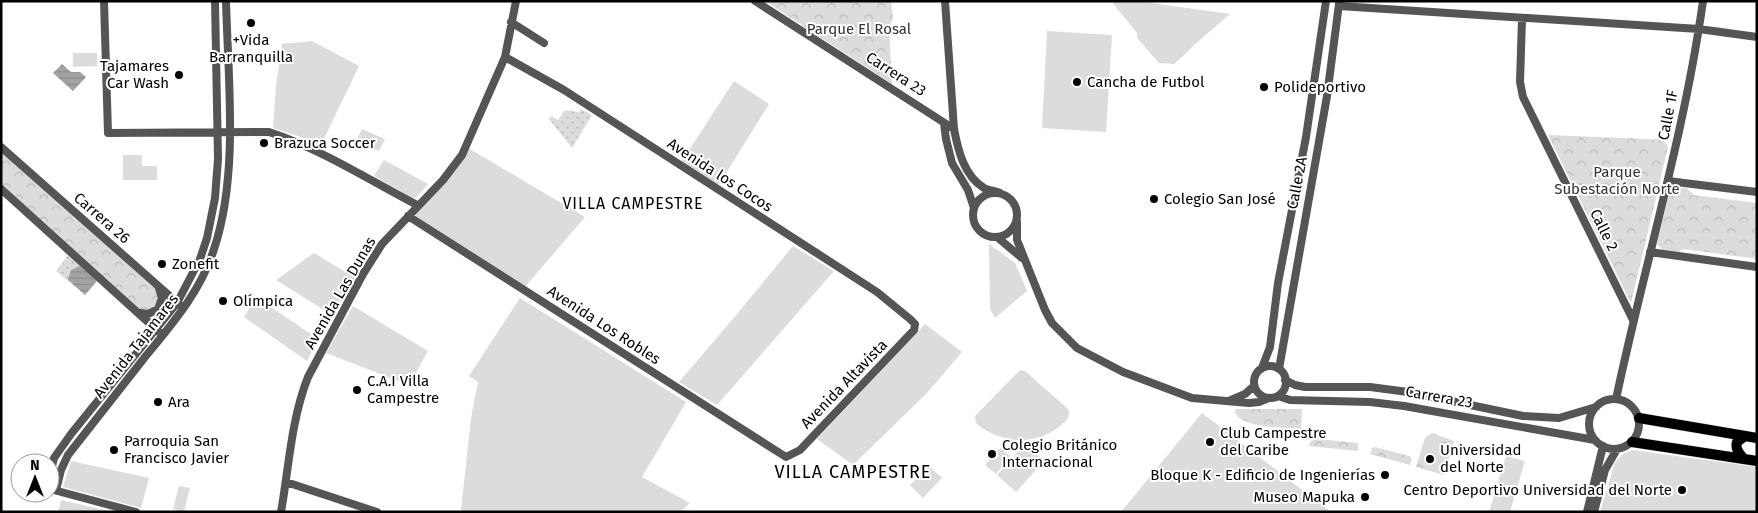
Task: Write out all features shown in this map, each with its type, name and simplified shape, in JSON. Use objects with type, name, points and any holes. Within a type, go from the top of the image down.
[{"type":"main road","points":[[1638,418],[1757,438]]},
{"type":"main road","points":[[1744,459],[1736,446],[1737,442],[1745,436]]},
{"type":"main road","points":[[1632,442],[1757,461]]},
{"type":"street","points":[[104,1],[108,133],[264,131],[287,138],[417,205]]},
{"type":"street","name":"Avenida Tajamares","points":[[60,472],[68,455],[160,332],[200,259],[207,238],[217,179],[218,132],[215,1]]},
{"type":"street","name":"Avenida Tajamares","points":[[58,453],[71,434],[160,332],[184,309],[204,274],[214,250],[222,218],[230,162],[226,1]]},
{"type":"street","name":"Avenida Las Dunas","points":[[281,512],[292,437],[302,390],[363,274],[382,244],[417,205],[443,180],[462,155],[504,56],[516,1]]},
{"type":"street","name":"Carrera 23","points":[[755,1],[954,129]]},
{"type":"street","points":[[945,1],[954,129],[960,157],[968,171],[985,188],[1007,195],[1017,207],[1017,222],[1009,232],[997,237],[987,236],[978,229],[973,219],[974,208],[976,202],[986,194],[1000,193]]},
{"type":"street","name":"Calle 2A","points":[[1262,368],[1270,346],[1278,283],[1306,137],[1326,1]]},
{"type":"street","name":"Calle 1F","points":[[1633,320],[1668,181],[1703,1]]},
{"type":"street","points":[[1339,4],[1522,19],[1699,29],[1757,37]]},
{"type":"street","name":"Calle 2A","points":[[1278,369],[1327,96],[1339,4]]},
{"type":"street","name":"Calle 2","points":[[1522,19],[1520,82],[1523,97],[1633,320]]},
{"type":"street","points":[[511,22],[544,43]]},
{"type":"street","name":"Avenida los Cocos","points":[[504,56],[564,90],[877,292],[915,324]]},
{"type":"street","points":[[952,108],[944,123],[946,140],[952,163],[968,190],[974,208]]},
{"type":"street","name":"Carrera 26","points":[[1,147],[184,309]]},
{"type":"street","points":[[1668,181],[1757,192]]},
{"type":"street","points":[[1,189],[160,332]]},
{"type":"street","name":"Avenida Los Robles","points":[[408,216],[786,457]]},
{"type":"street","name":"Carrera 23","points":[[1017,222],[1017,240],[1052,323],[1077,348],[1123,372],[1186,396],[1231,402],[1260,402],[1273,397],[1290,400],[1370,402],[1404,406],[1595,440]]},
{"type":"street","name":"Carrera 23","points":[[997,237],[1024,259]]},
{"type":"street","points":[[1650,252],[1757,266]]},
{"type":"street","points":[[136,311],[148,314],[158,309],[162,298],[158,287]]},
{"type":"street","points":[[1616,400],[1633,320]]},
{"type":"street","name":"Avenida Altavista","points":[[786,457],[800,450],[914,330],[915,324]]},
{"type":"street","points":[[1269,366],[1278,369],[1283,374],[1285,380],[1283,391],[1273,397],[1261,396],[1254,386],[1254,378],[1262,368],[1269,366]]},
{"type":"street","name":"Carrera 23","points":[[1285,380],[1305,387],[1370,388],[1408,392],[1522,416],[1559,418],[1596,407]]},
{"type":"street","name":"Carrera 23","points":[[1222,401],[1241,397],[1254,386]]},
{"type":"street","points":[[1616,400],[1625,402],[1632,407],[1638,418],[1638,431],[1632,442],[1617,449],[1603,446],[1595,440],[1590,423],[1592,413],[1596,407],[1606,401],[1616,400]]},
{"type":"street","points":[[1587,512],[1603,446]]},
{"type":"street","points":[[1594,512],[1605,470],[1617,449]]},
{"type":"street","points":[[286,482],[376,512]]},
{"type":"street","points":[[60,492],[136,512]]},
{"type":"green space","name":"Parque El Rosal","points":[[765,1],[891,1],[893,18],[889,29],[892,84]]},
{"type":"green space","points":[[1111,1],[1138,1],[1230,14],[1174,64],[1159,63],[1137,38],[1137,33]]},
{"type":"green space","name":"Cancha de Futbol","points":[[1047,31],[1112,35],[1106,132],[1042,128]]},
{"type":"green space","points":[[312,41],[359,66],[320,147],[298,136],[273,128],[282,44]]},
{"type":"green space","points":[[73,53],[97,53],[97,66],[73,67]]},
{"type":"green space","points":[[734,81],[769,104],[718,186],[682,161]]},
{"type":"green space","points":[[581,109],[592,115],[572,148],[549,119],[551,116],[558,120],[565,110],[579,112]]},
{"type":"green space","points":[[362,129],[385,139],[379,151],[357,140]]},
{"type":"green space","name":"Parque Subestación Norte","points":[[1548,135],[1657,140],[1667,144],[1668,147],[1631,303]]},
{"type":"green space","points":[[468,148],[585,217],[525,287],[416,218],[416,214]]},
{"type":"green space","points":[[1,149],[174,302],[155,326],[1,188]]},
{"type":"green space","points":[[123,155],[142,155],[142,166],[157,166],[157,180],[123,180]]},
{"type":"green space","points":[[384,160],[428,184],[417,197],[413,198],[374,176]]},
{"type":"green space","points":[[1676,188],[1687,188],[1693,195],[1757,203],[1757,259],[1683,249],[1678,252],[1662,249],[1657,244],[1669,193]]},
{"type":"green space","points":[[989,244],[1015,263],[1027,291],[995,318],[990,309]]},
{"type":"green space","points":[[793,246],[834,271],[717,405],[679,382],[738,313]]},
{"type":"green space","points":[[314,253],[355,278],[332,315],[276,280]]},
{"type":"green space","points":[[69,254],[97,281],[68,280],[69,282],[56,271]]},
{"type":"green space","points":[[256,297],[318,339],[307,361],[244,317]]},
{"type":"green space","points":[[520,298],[686,402],[642,477],[690,503],[680,512],[470,512],[461,510],[471,418],[478,382],[469,376]]},
{"type":"green space","points":[[353,306],[428,351],[409,385],[326,353]]},
{"type":"green space","points":[[925,324],[962,352],[927,393],[853,465],[817,439]]},
{"type":"green space","points":[[1020,370],[1025,371],[1068,409],[1069,414],[1060,426],[1050,432],[1040,437],[1018,440],[995,435],[985,430],[976,423],[975,416]]},
{"type":"green space","points":[[1235,409],[1302,409],[1301,429],[1252,424],[1237,416]]},
{"type":"green space","name":"Club Campestre del Caribe","points":[[1202,413],[1331,512],[1121,512]]},
{"type":"green space","points":[[1432,433],[1454,441],[1444,475],[1416,467],[1425,438]]},
{"type":"green space","points":[[1316,439],[1358,443],[1358,451],[1309,446],[1311,441]]},
{"type":"green space","points":[[1025,444],[1044,461],[1016,492],[997,475]]},
{"type":"green space","points":[[1375,447],[1409,456],[1412,459],[1410,465],[1370,454],[1372,448]]},
{"type":"green space","points":[[1000,448],[1010,456],[996,474],[985,465]]},
{"type":"green space","name":"Centro Deportivo Universidad del Norte","points":[[1632,450],[1757,467],[1757,512],[1600,512],[1615,462],[1623,454]]},
{"type":"green space","points":[[1506,456],[1525,461],[1510,512],[1489,512]]},
{"type":"green space","points":[[71,461],[149,478],[141,508],[63,487]]},
{"type":"green space","points":[[929,466],[942,478],[923,498],[910,485]]},
{"type":"green space","points":[[179,486],[190,488],[184,512],[173,509]]},
{"type":"green space","points":[[61,500],[108,511],[110,512],[58,512]]},
{"type":"shaded area","points":[[62,64],[71,72],[80,72],[86,77],[73,91],[53,73]]},
{"type":"shaded area","points":[[80,266],[97,281],[85,295],[68,280],[71,270]]},
{"type":"place","name":"+Vida Barranquilla","points":[[251,23]]},
{"type":"place","name":"Tajamares Car Wash","points":[[179,75]]},
{"type":"place","name":"Cancha de Futbol","points":[[1077,82]]},
{"type":"place","name":"Polideportivo","points":[[1264,87]]},
{"type":"place","name":"Brazuca Soccer","points":[[264,143]]},
{"type":"place","name":"Colegio San José","points":[[1154,199]]},
{"type":"place","name":"Zonefit","points":[[162,264]]},
{"type":"place","name":"Olímpica","points":[[223,301]]},
{"type":"place","name":"C.A.I Villa Campestre","points":[[357,390]]},
{"type":"place","name":"Ara","points":[[158,402]]},
{"type":"place","name":"Club Campestre del Caribe","points":[[1210,442]]},
{"type":"place","name":"Parroquia San Francisco Javier","points":[[114,450]]},
{"type":"place","name":"Colegio Británico Internacional","points":[[992,454]]},
{"type":"place","name":"Universidad del Norte","points":[[1430,459]]},
{"type":"place","name":"Bloque K - Edificio de Ingenierías","points":[[1385,475]]},
{"type":"place","name":"Centro Deportivo Universidad del Norte","points":[[1682,490]]},
{"type":"place","name":"Museo Mapuka","points":[[1365,497]]},
{"type":"district","name":"VILLA CAMPESTRE","points":[[633,203]]},
{"type":"district","name":"VILLA CAMPESTRE","points":[[853,472]]}]
